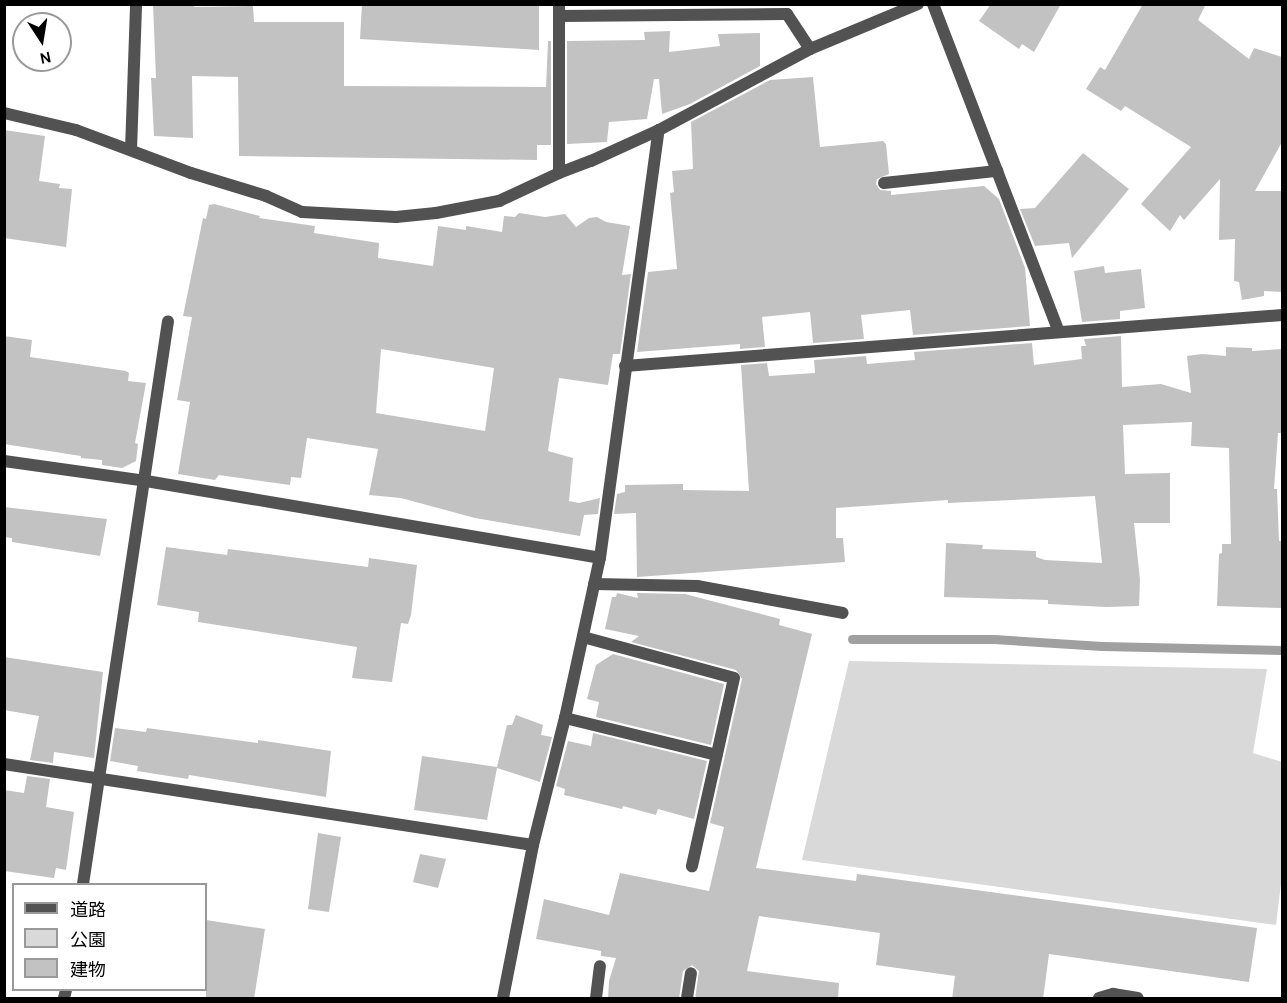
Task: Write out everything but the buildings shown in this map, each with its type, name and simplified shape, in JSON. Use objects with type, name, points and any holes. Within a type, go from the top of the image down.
[{"type":"street","points":[[131,150],[136,4]]},
{"type":"street","points":[[4,113],[76,130],[191,173],[266,196],[302,212],[396,218],[499,201],[659,130],[810,50],[918,4]]},
{"type":"street","points":[[933,4],[1058,330]]},
{"type":"street","points":[[559,173],[559,10],[788,14],[810,50]]},
{"type":"street","points":[[503,999],[533,845],[565,718],[600,558],[659,130]]},
{"type":"street","points":[[884,183],[997,171]]},
{"type":"street","points":[[625,366],[1058,330],[1282,315]]},
{"type":"street","points":[[83,883],[146,481],[168,321]]},
{"type":"street","points":[[4,461],[146,481],[600,558]]},
{"type":"street","points":[[594,584],[672,583],[843,612]]},
{"type":"street","points":[[583,636],[734,678],[692,866]]},
{"type":"street","points":[[565,718],[717,755]]},
{"type":"street","points":[[4,764],[533,845]]},
{"type":"street","points":[[596,999],[600,966]]},
{"type":"street","points":[[687,999],[691,973]]},
{"type":"street","points":[[1099,999],[1113,994],[1138,999]]},
{"type":"green space","points":[[849,661],[1267,669],[1253,753],[1282,762],[1282,875],[1276,925],[802,860]]},
{"type":"waterway","points":[[852,639],[994,639],[1102,646],[1282,650]]}]
